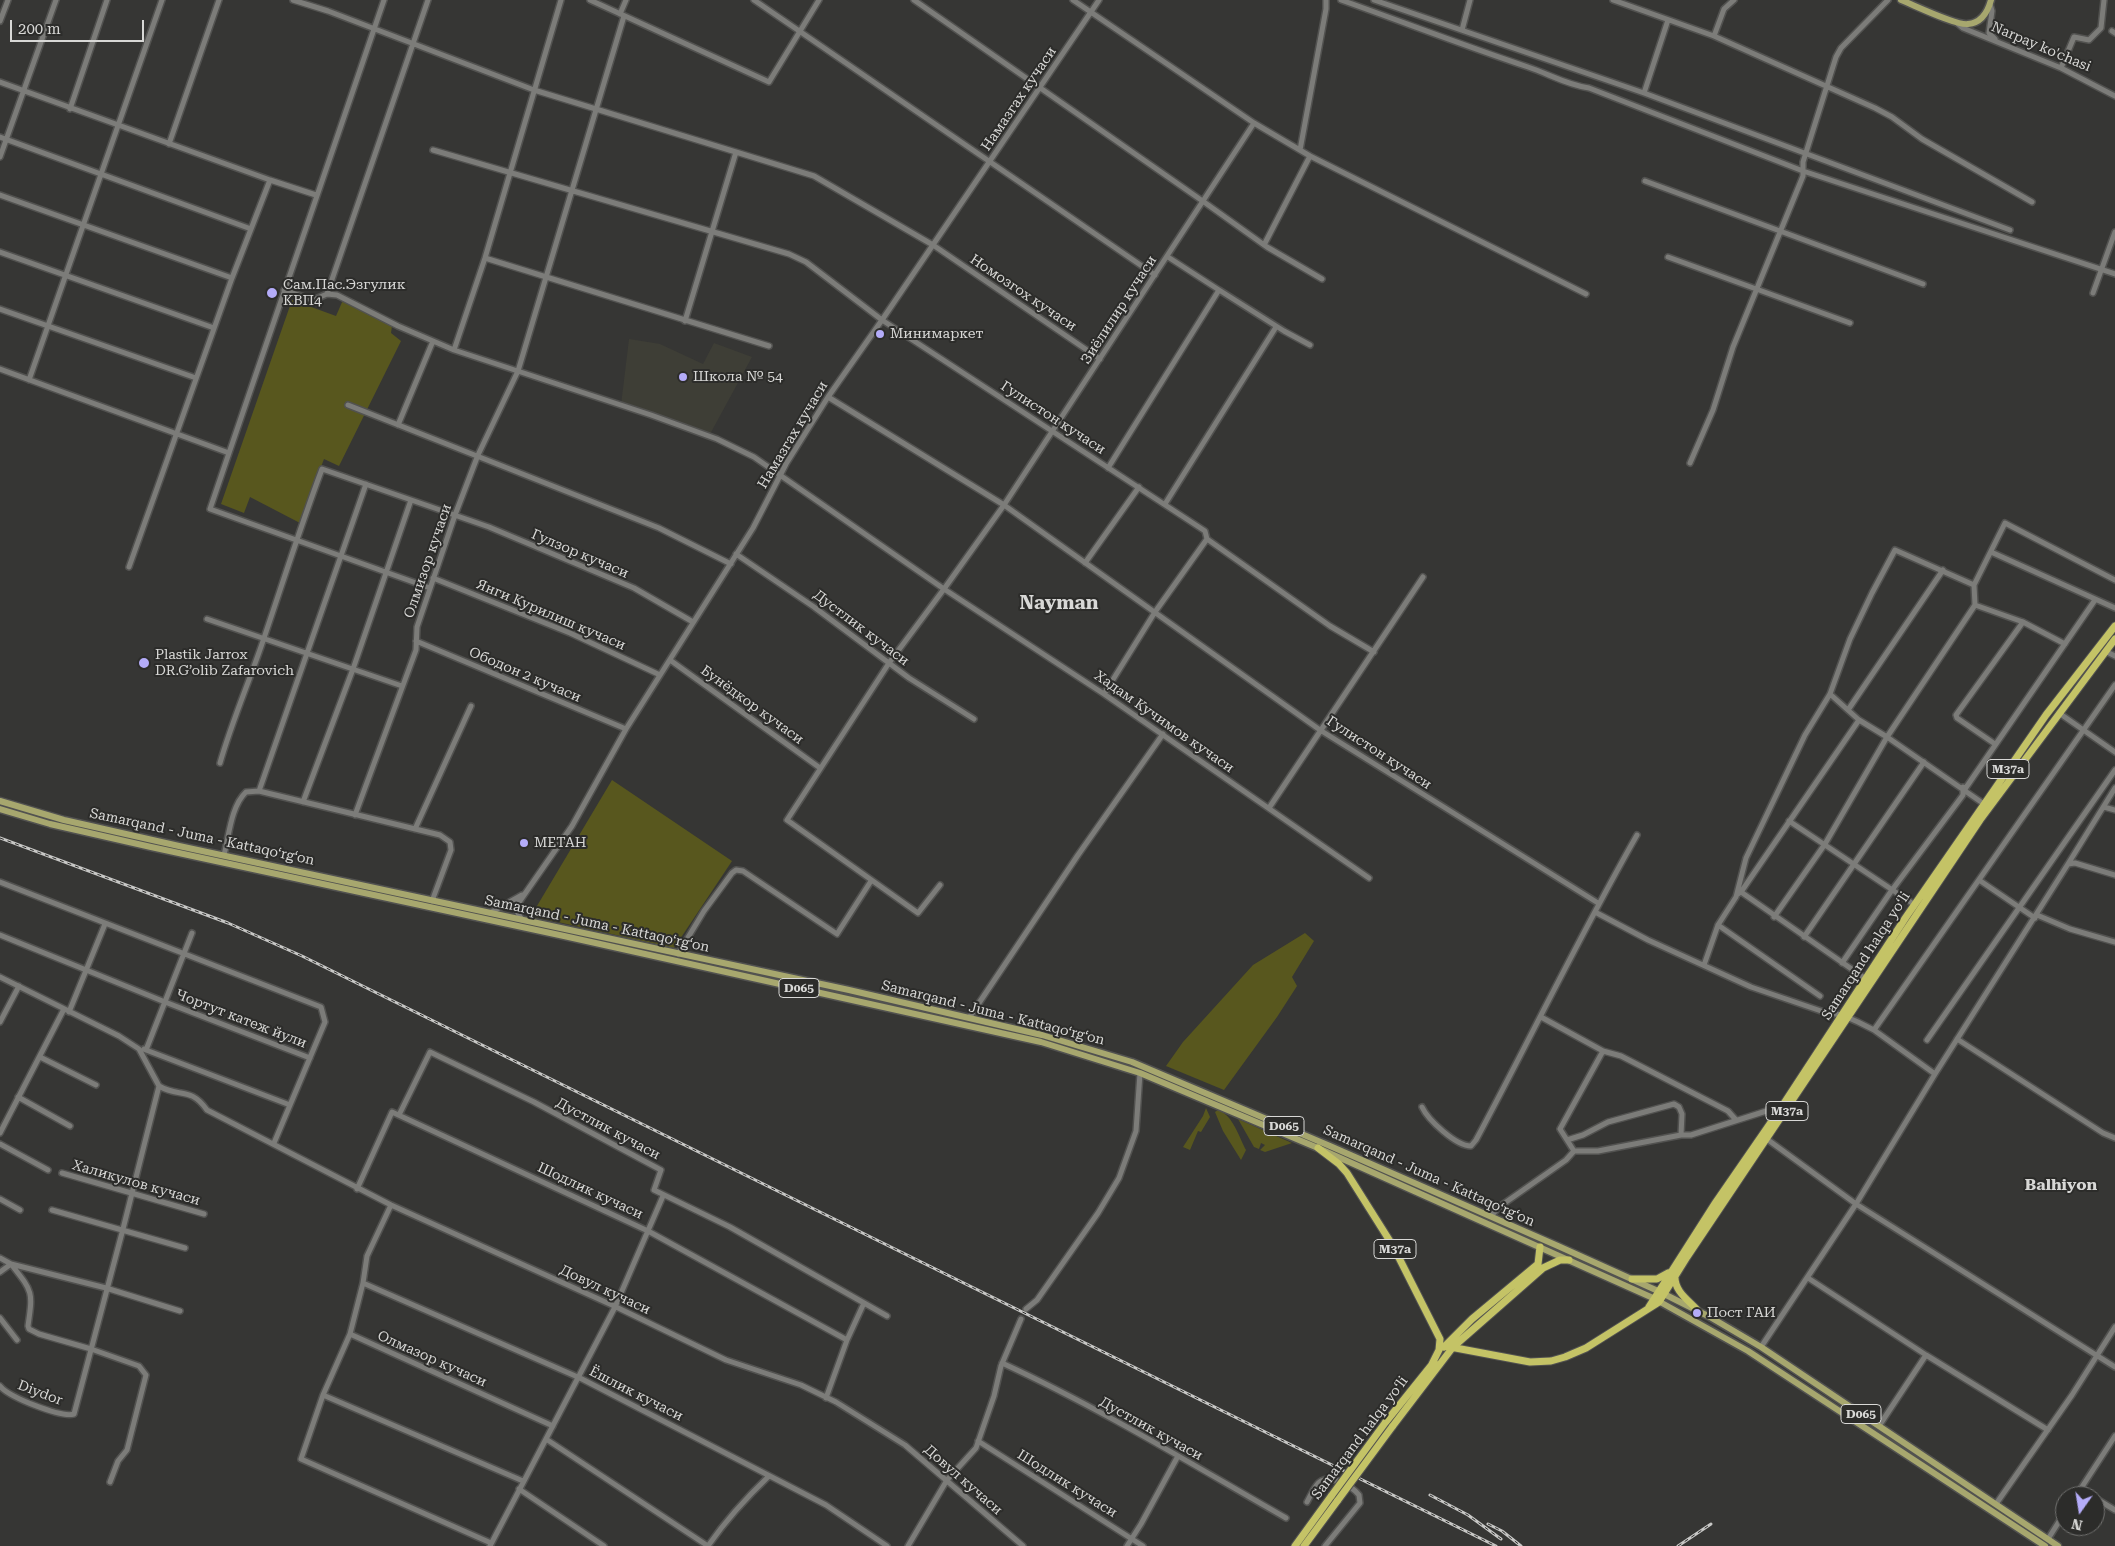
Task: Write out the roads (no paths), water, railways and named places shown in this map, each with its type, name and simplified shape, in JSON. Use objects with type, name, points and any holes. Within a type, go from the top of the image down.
[{"type":"highway","name":"Samarqand halqa yoʻli","points":[[1449,1347],[1530,1362],[1551,1361],[1586,1348],[1649,1307],[1656,1300],[1716,1202],[1765,1138],[1845,1017],[1866,979],[1914,904],[2046,715],[2115,626]]},
{"type":"highway","points":[[2104,638],[2113,641]]},
{"type":"highway","name":"Samarqand halqa yoʻli","points":[[1765,1138],[1784,1105],[1980,820],[2113,641]]},
{"type":"highway","name":"M37a","points":[[1318,1148],[1340,1164],[1404,1265],[1440,1339],[1439,1350],[1432,1364]]},
{"type":"highway","name":"Samarqand halqa yoʻli","points":[[1304,1546],[1432,1364],[1491,1302],[1538,1264],[1540,1247]]},
{"type":"highway","name":"Samarqand halqa yoʻli","points":[[1295,1546],[1332,1495],[1445,1356],[1449,1347],[1543,1268],[1560,1260],[1569,1260]]},
{"type":"highway","points":[[1632,1279],[1657,1279],[1673,1273],[1678,1290],[1699,1312]]},
{"type":"highway","points":[[1445,1356],[1455,1351],[1470,1351]]},
{"type":"main road","name":"Narpay ko'chasi","points":[[1901,0],[1956,22],[1969,24],[1977,21],[1987,12],[1991,2]]},
{"type":"main road","name":"Samarqand - Juma - Kattaqo‘rg‘on","points":[[0,801],[64,820],[224,855],[241,863],[1041,1042],[1140,1073],[1318,1148],[1656,1300],[1748,1351],[2046,1543],[2058,1546]]},
{"type":"main road","name":"Samarqand - Juma - Kattaqo‘rg‘on","points":[[0,808],[78,831],[432,901],[849,990],[1042,1035],[1132,1062],[1491,1216],[1662,1292],[1761,1347],[1996,1504],[2046,1543]]},
{"type":"main road","points":[[718,971],[720,963]]},
{"type":"main road","points":[[893,1010],[895,1002]]},
{"type":"street","points":[[0,22],[8,0]]},
{"type":"street","points":[[0,156],[56,0]]},
{"type":"street","points":[[70,108],[107,0]]},
{"type":"street","points":[[29,380],[162,0]]},
{"type":"street","points":[[169,144],[218,0]]},
{"type":"street","name":"Номозгох кучаси","points":[[293,0],[328,11],[373,30],[534,90],[814,176],[933,245],[1100,359]]},
{"type":"street","points":[[384,0],[210,508],[430,588]]},
{"type":"street","points":[[284,290],[313,300],[327,294],[411,44],[428,0]]},
{"type":"street","points":[[454,350],[484,258],[561,0]]},
{"type":"street","points":[[590,0],[769,82],[819,0]]},
{"type":"street","name":"Олмизор кучаси","points":[[355,815],[416,650],[416,627],[455,515],[478,456],[518,371],[626,0]]},
{"type":"street","points":[[754,0],[853,70],[1155,275]]},
{"type":"street","points":[[914,0],[1264,246],[1322,279]]},
{"type":"street","points":[[1073,0],[1254,123],[1310,156],[1586,294]]},
{"type":"street","name":"Намазгах кучаси","points":[[524,893],[572,826],[626,729],[753,528],[781,475],[828,397],[1099,0]]},
{"type":"street","points":[[1300,150],[1326,9],[1326,0]]},
{"type":"street","points":[[1341,0],[1456,43],[1542,72],[1574,86],[1589,88],[1803,170],[2115,274]]},
{"type":"street","points":[[1374,0],[1644,93],[2010,230]]},
{"type":"street","points":[[1462,30],[1470,0]]},
{"type":"street","points":[[1613,0],[1714,36],[1892,117],[1922,139],[2032,202]]},
{"type":"street","points":[[1714,36],[1724,9],[1734,0]]},
{"type":"street","points":[[1690,463],[1713,410],[1733,348],[1803,176],[1806,153],[1836,57],[1841,48],[1888,0]]},
{"type":"street","points":[[2062,68],[2074,37],[2089,40],[2101,28],[2104,0]]},
{"type":"street","points":[[1991,2],[1992,12],[1989,33],[1999,42]]},
{"type":"street","points":[[1644,93],[1668,20]]},
{"type":"street","name":"Narpay ko'chasi","points":[[1956,22],[1963,28],[2062,68],[2115,96]]},
{"type":"street","points":[[0,82],[270,180],[316,194]]},
{"type":"street","name":"Зиёлилир кучаси","points":[[872,881],[787,820],[888,663],[1004,505],[1053,432],[1254,123]]},
{"type":"street","points":[[0,137],[251,229]]},
{"type":"street","name":"Гулистон кучаси","points":[[433,150],[789,254],[806,262],[882,320],[1165,504],[1205,531],[1207,539],[1330,626],[1374,652]]},
{"type":"street","points":[[686,320],[736,152]]},
{"type":"street","points":[[1264,246],[1310,156]]},
{"type":"street","points":[[129,567],[232,278],[270,180]]},
{"type":"street","points":[[1645,181],[1782,230],[1923,284]]},
{"type":"street","points":[[0,195],[232,278]]},
{"type":"street","points":[[2093,293],[2100,269],[2115,232]]},
{"type":"street","points":[[0,252],[214,328]]},
{"type":"street","points":[[1168,256],[1276,327],[1310,345]]},
{"type":"street","points":[[1668,256],[1850,323]]},
{"type":"street","points":[[484,258],[769,346]]},
{"type":"street","points":[[1108,468],[1219,290]]},
{"type":"street","name":"Хадам Кучимов кучаси","points":[[327,294],[337,295],[359,304],[398,326],[454,350],[718,439],[754,458],[944,589],[1163,734],[1369,878]]},
{"type":"street","points":[[0,309],[196,378]]},
{"type":"street","points":[[1165,504],[1276,327]]},
{"type":"street","points":[[398,425],[433,341]]},
{"type":"street","points":[[0,369],[229,453]]},
{"type":"street","name":"Гулистон кучаси","points":[[828,397],[1004,505],[1320,730],[1598,903]]},
{"type":"street","points":[[348,406],[659,528],[731,564]]},
{"type":"street","name":"Гулзор кучаси","points":[[296,539],[322,469],[489,527],[634,588],[692,622]]},
{"type":"street","points":[[259,791],[366,484]]},
{"type":"street","points":[[1085,563],[1139,488]]},
{"type":"street","points":[[303,802],[353,669],[411,500]]},
{"type":"street","points":[[1774,916],[1826,844],[1887,737],[1975,605],[1974,585],[2005,523],[2115,580]]},
{"type":"street","points":[[220,763],[264,638],[296,539]]},
{"type":"street","points":[[1104,694],[1155,612],[1207,539]]},
{"type":"street","points":[[1738,894],[1746,858],[1805,735],[1830,694],[1850,640],[1895,550],[1944,570],[1974,585]]},
{"type":"street","points":[[1991,552],[2115,608]]},
{"type":"street","name":"Дустлик кучаси","points":[[736,554],[814,606],[909,678],[974,719]]},
{"type":"street","points":[[1848,710],[1944,570]]},
{"type":"street","points":[[1269,808],[1423,577]]},
{"type":"street","name":"Янги Курилиш кучаси","points":[[433,578],[570,633],[660,675]]},
{"type":"street","points":[[1842,963],[1892,890],[1963,795],[1964,788],[2096,600]]},
{"type":"street","points":[[1975,605],[2023,622],[2065,644]]},
{"type":"street","points":[[207,619],[402,686]]},
{"type":"street","points":[[1996,744],[1957,718],[1956,715],[2023,622]]},
{"type":"street","name":"Ободон 2 кучаси","points":[[416,641],[626,729]]},
{"type":"street","points":[[2105,651],[2115,656]]},
{"type":"street","name":"Бунёдкор кучаси","points":[[670,660],[820,768]]},
{"type":"street","points":[[1874,1030],[2115,685]]},
{"type":"street","points":[[1830,694],[1860,720],[1964,788],[1984,804]]},
{"type":"street","points":[[415,829],[472,706]]},
{"type":"street","points":[[2059,713],[2115,752]]},
{"type":"street","points":[[1704,965],[1718,925],[1860,720]]},
{"type":"street","points":[[969,1018],[1078,854],[1163,734]]},
{"type":"street","points":[[1804,937],[1924,762]]},
{"type":"street","points":[[1927,1040],[2115,770]]},
{"type":"street","points":[[1761,1347],[1856,1204],[1935,1074],[2115,788]]},
{"type":"street","points":[[224,855],[237,805],[246,792],[259,791],[440,835],[450,842],[452,850],[432,901]]},
{"type":"street","points":[[2104,806],[2115,810]]},
{"type":"street","points":[[1790,821],[1914,904]]},
{"type":"street","points":[[1422,1107],[1426,1115],[1438,1128],[1466,1146],[1470,1146],[1476,1140],[1541,1018],[1598,903],[1637,834]]},
{"type":"street","points":[[2068,864],[2076,863],[2115,875]]},
{"type":"street","points":[[678,954],[704,911],[736,870],[742,871],[837,934],[872,881],[918,914],[940,885]]},
{"type":"street","points":[[1979,880],[2036,916],[2070,930],[2115,942]]},
{"type":"street","name":"Чортут катеж йули","points":[[0,882],[320,1007],[325,1022],[274,1143]]},
{"type":"street","points":[[489,914],[524,893]]},
{"type":"street","points":[[522,921],[515,908],[524,893]]},
{"type":"street","points":[[1738,894],[1774,916],[1866,979]]},
{"type":"street","points":[[1595,912],[1648,940],[1751,987],[1824,1012],[1845,1017],[1874,1030],[1935,1074]]},
{"type":"street","points":[[0,1133],[66,1010],[86,970],[105,924]]},
{"type":"street","points":[[1718,925],[1820,996]]},
{"type":"street","name":"Чортут катеж йули","points":[[146,1050],[192,932]]},
{"type":"street","name":"Чортут катеж йули","points":[[0,936],[310,1058]]},
{"type":"street","points":[[0,977],[119,1036],[139,1049],[290,1104]]},
{"type":"street","points":[[0,1022],[19,986]]},
{"type":"street","points":[[1541,1018],[1603,1051],[1621,1056],[1728,1111],[1736,1120]]},
{"type":"street","points":[[1957,1039],[2103,1133],[2115,1138]]},
{"type":"street","points":[[91,1349],[159,1086],[139,1049]]},
{"type":"street","points":[[1574,1151],[1560,1129],[1603,1051]]},
{"type":"street","name":"Дустлик кучаси","points":[[399,1115],[430,1052],[534,1102],[661,1170],[654,1190],[663,1196]]},
{"type":"street","points":[[40,1057],[96,1085]]},
{"type":"street","points":[[1026,1309],[1037,1300],[1098,1213],[1119,1178],[1136,1131],[1140,1073]]},
{"type":"street","name":"Довул кучаси","points":[[159,1086],[186,1093],[199,1099],[207,1110],[391,1205],[616,1306],[726,1360],[801,1385],[826,1398],[905,1445],[1023,1546]]},
{"type":"street","points":[[18,1097],[70,1126]]},
{"type":"street","points":[[1568,1140],[1608,1122],[1674,1104],[1680,1107],[1682,1114],[1681,1135]]},
{"type":"street","points":[[1491,1216],[1498,1207],[1566,1160],[1574,1151],[1598,1151],[1681,1135],[1691,1135],[1784,1105]]},
{"type":"street","points":[[357,1189],[392,1112],[399,1115]]},
{"type":"street","name":"Шодлик кучаси","points":[[399,1115],[648,1231],[847,1340]]},
{"type":"street","points":[[1765,1138],[1856,1204],[2115,1366]]},
{"type":"street","points":[[0,1144],[48,1170]]},
{"type":"street","name":"Халикулов кучаси","points":[[62,1173],[204,1214]]},
{"type":"street","points":[[391,1205],[367,1256],[364,1283],[350,1334],[323,1395],[301,1459],[490,1545],[580,1378],[616,1306],[663,1196],[730,1227],[887,1316]]},
{"type":"street","points":[[0,1199],[20,1210]]},
{"type":"street","points":[[52,1210],[185,1248]]},
{"type":"street","points":[[0,1258],[11,1264],[106,1288],[180,1311]]},
{"type":"street","points":[[0,1272],[11,1264]]},
{"type":"street","points":[[11,1264],[30,1291],[29,1329],[144,1369],[146,1375],[127,1450],[118,1461],[110,1482]]},
{"type":"street","points":[[1808,1278],[1926,1355],[2048,1430]]},
{"type":"street","name":"Ёшлик кучаси","points":[[364,1283],[580,1378],[826,1505],[887,1546]]},
{"type":"street","points":[[826,1398],[847,1340],[864,1303]]},
{"type":"street","points":[[0,1318],[17,1340]]},
{"type":"street","points":[[908,1546],[947,1480],[968,1459],[978,1441],[994,1396],[1002,1364],[1020,1319]]},
{"type":"street","points":[[1996,1504],[2048,1430],[2115,1327]]},
{"type":"street","name":"Олмазор кучаси","points":[[350,1334],[553,1426]]},
{"type":"street","name":"Diydor","points":[[0,1386],[12,1395],[42,1407],[65,1415],[74,1414],[91,1349]]},
{"type":"street","points":[[1879,1426],[1926,1355]]},
{"type":"street","name":"Дустлик кучаси","points":[[1002,1364],[1038,1380],[1178,1456],[1286,1518]]},
{"type":"street","points":[[323,1395],[523,1482]]},
{"type":"street","points":[[2083,1486],[2115,1436]]},
{"type":"street","points":[[546,1439],[708,1546],[745,1498],[769,1476]]},
{"type":"street","name":"Шодлик кучаси","points":[[978,1441],[1144,1546]]},
{"type":"street","points":[[1127,1546],[1178,1456]]},
{"type":"street","points":[[1307,1502],[1317,1484],[1327,1479],[1336,1480],[1358,1495],[1360,1503],[1356,1510],[1325,1546]]},
{"type":"street","points":[[519,1489],[604,1546]]},
{"type":"street","points":[[2046,1543],[2055,1528]]},
{"type":"railway","points":[[0,838],[228,923],[302,956],[1496,1546]]},
{"type":"railway","points":[[1430,1495],[1468,1515],[1501,1539]]},
{"type":"railway","points":[[1488,1524],[1502,1531],[1521,1546]]},
{"type":"railway","points":[[1678,1546],[1711,1524]]},
{"type":"place","name":"Сам.Пас.Эзгулик КВП4","points":[[272,293]]},
{"type":"place","name":"Минимаркет","points":[[880,334]]},
{"type":"place","name":"Школа № 54","points":[[683,377]]},
{"type":"place","name":"Plastik Jarrox DR.G’olib Zafarovich","points":[[144,663]]},
{"type":"place","name":"МЕТАН","points":[[524,843]]},
{"type":"place","name":"Пост ГАИ","points":[[1697,1313]]},
{"type":"district","name":"Nayman","points":[[1059,603]]},
{"type":"district","name":"Balhiyon","points":[[2061,1185]]}]
